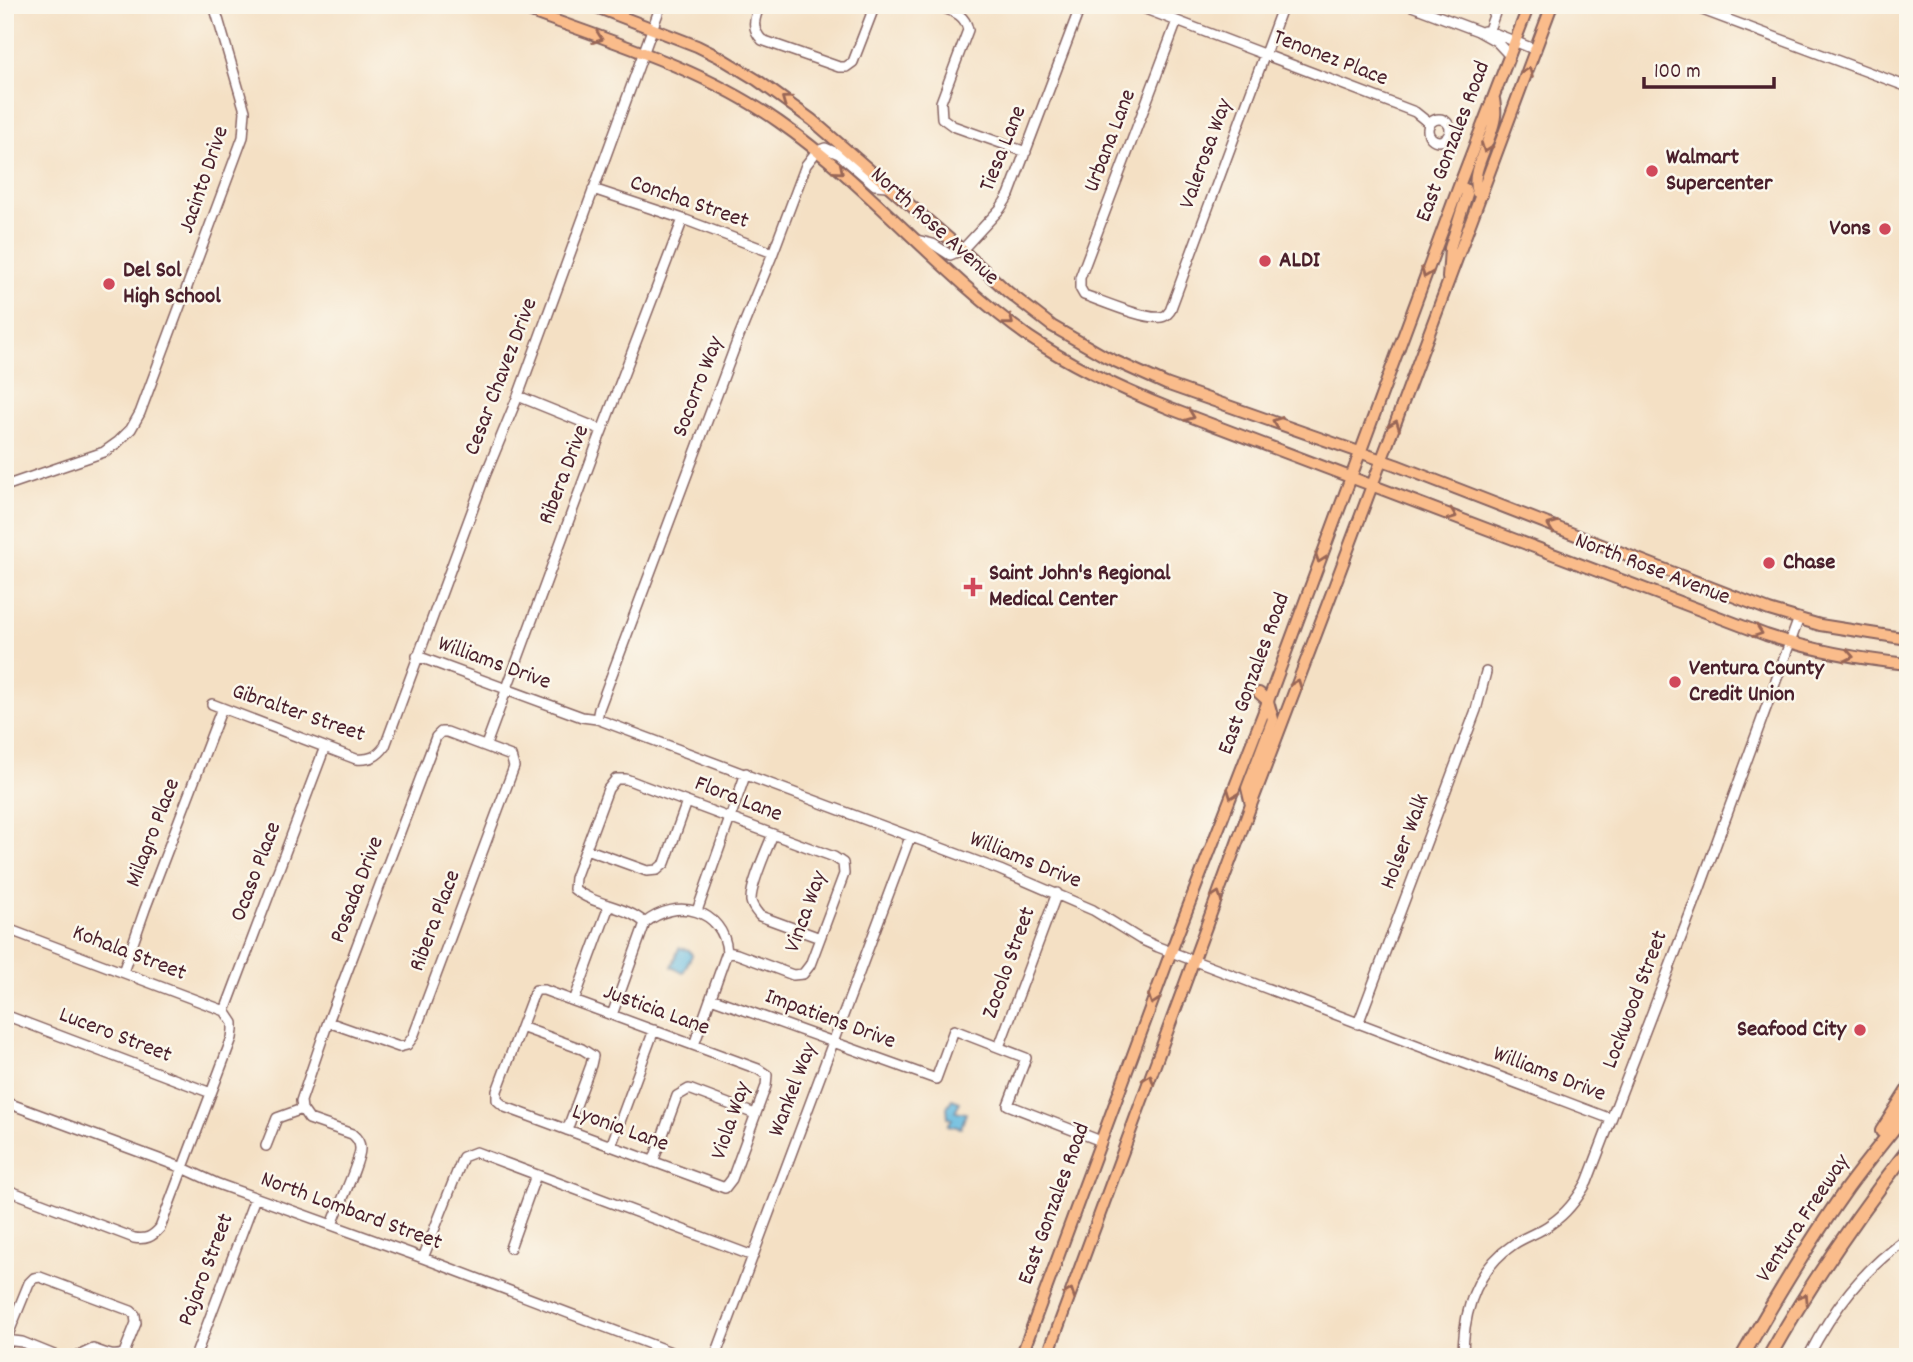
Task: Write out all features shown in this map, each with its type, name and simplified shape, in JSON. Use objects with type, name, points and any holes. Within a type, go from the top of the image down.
[{"type":"highway","points":[[1849,1186],[1908,1090]]},
{"type":"highway","name":"Ventura Freeway","points":[[1742,1357],[1791,1273],[1849,1186],[1908,1110]]},
{"type":"highway","name":"Ventura Freeway","points":[[1769,1357],[1788,1322],[1843,1238],[1905,1156]]},
{"type":"main road","name":"North Rose Avenue","points":[[512,5],[701,77],[778,121],[817,151],[1014,326],[1047,349],[1108,383],[1593,570],[1791,643],[1869,660],[1908,664]]},
{"type":"main road","name":"North Rose Avenue","points":[[591,5],[719,57],[774,91],[812,120],[1008,292],[1052,326],[1106,357],[1166,384],[1382,459],[1769,610],[1822,625],[1908,639]]},
{"type":"main road","name":"East Gonzales Road","points":[[1021,1357],[1264,697],[1529,5]]},
{"type":"main road","name":"East Gonzales Road","points":[[1047,1357],[1193,960],[1552,5]]},
{"type":"main road","points":[[1482,195],[1477,192],[1475,184],[1496,116],[1494,97]]},
{"type":"main road","points":[[1448,286],[1450,248],[1467,194],[1465,189],[1459,186]]},
{"type":"main road","points":[[1251,805],[1247,788],[1273,719],[1264,697]]},
{"type":"street","name":"Jacinto Drive","points":[[5,486],[104,452],[131,429],[140,413],[243,137],[245,111],[214,5]]},
{"type":"street","name":"Cesar Chavez Drive","points":[[372,758],[385,746],[485,476],[518,396],[661,5]]},
{"type":"street","points":[[760,5],[753,22],[756,33],[762,40],[846,67],[853,62],[875,5]]},
{"type":"street","points":[[936,5],[962,15],[968,30],[942,102],[942,118],[953,126],[1026,152]]},
{"type":"street","name":"Tiesa Lane","points":[[962,250],[1000,209],[1016,178],[1081,5]]},
{"type":"street","name":"Tenonez Place","points":[[1135,5],[1415,112],[1430,124]]},
{"type":"street","name":"Valerosa Way","points":[[1166,316],[1283,5]]},
{"type":"street","points":[[1409,5],[1536,50]]},
{"type":"street","points":[[1485,33],[1498,5]]},
{"type":"street","points":[[1689,5],[1908,87]]},
{"type":"street","name":"Urbana Lane","points":[[1166,316],[1159,318],[1144,315],[1084,295],[1080,288],[1082,274],[1177,21]]},
{"type":"street","points":[[1485,33],[1510,56]]},
{"type":"street","points":[[817,151],[825,148],[831,150],[876,185],[887,186]]},
{"type":"street","name":"Socorro Way","points":[[597,719],[739,336],[806,165],[817,151]]},
{"type":"street","name":"Concha Street","points":[[593,189],[773,253]]},
{"type":"street","name":"Ribera Drive","points":[[486,746],[505,688],[683,219]]},
{"type":"street","points":[[917,240],[933,244],[950,256],[962,250]]},
{"type":"street","points":[[518,396],[602,430]]},
{"type":"street","name":"Lockwood Street","points":[[1463,1357],[1465,1322],[1481,1277],[1503,1252],[1516,1242],[1553,1223],[1578,1198],[1587,1182],[1799,618]]},
{"type":"street","name":"Williams Drive","points":[[417,656],[582,717],[597,719],[746,773],[1000,870],[1100,913],[1140,939],[1171,952],[1611,1119]]},
{"type":"street","name":"Holser Walk","points":[[1359,1024],[1475,713],[1486,673]]},
{"type":"street","name":"Gibralter Street","points":[[212,704],[356,759],[372,758]]},
{"type":"street","name":"Milagro Place","points":[[123,972],[222,708]]},
{"type":"street","name":"Posada Drive","points":[[302,1109],[301,1101],[328,1022],[436,737],[441,732],[447,732],[486,746]]},
{"type":"street","name":"Ribera Place","points":[[328,1022],[399,1047],[407,1045],[413,1037],[514,767],[511,756],[486,746]]},
{"type":"street","name":"Ocaso Place","points":[[225,1011],[325,747]]},
{"type":"street","points":[[697,911],[746,773]]},
{"type":"street","name":"Flora Lane","points":[[586,849],[608,789],[615,780],[626,779],[834,857],[844,863],[844,866]]},
{"type":"street","points":[[645,923],[636,915],[581,895],[574,889],[586,849],[647,872],[657,870],[665,863],[687,802]]},
{"type":"street","points":[[773,834],[754,886],[751,899],[753,908],[760,916],[820,938]]},
{"type":"street","name":"Wankel Way","points":[[715,1357],[910,837]]},
{"type":"street","name":"Vinca Way","points":[[727,952],[793,975],[803,974],[810,965],[844,874],[844,866]]},
{"type":"street","name":"Zocolo Street","points":[[999,1047],[1057,893]]},
{"type":"street","points":[[574,1001],[609,906]]},
{"type":"street","points":[[612,1015],[645,923],[653,916],[670,910],[686,908],[697,911],[718,927],[726,942],[727,952],[694,1045]]},
{"type":"street","name":"Kohala Street","points":[[5,928],[225,1011]]},
{"type":"street","name":"Justicia Lane","points":[[521,1027],[536,990],[544,990],[763,1072]]},
{"type":"street","name":"Impatiens Drive","points":[[711,998],[936,1079],[954,1030],[999,1047]]},
{"type":"street","points":[[5,1189],[134,1238],[148,1238],[155,1234],[160,1228],[232,1038],[233,1023],[225,1011]]},
{"type":"street","name":"Lucero Street","points":[[5,1016],[211,1093]]},
{"type":"street","points":[[521,1027],[582,1049],[593,1056],[567,1130]]},
{"type":"street","name":"Lyonia Lane","points":[[521,1027],[497,1091],[497,1100],[505,1107],[725,1188],[728,1184]]},
{"type":"street","points":[[611,1146],[654,1030]]},
{"type":"street","points":[[999,1047],[1026,1058],[1008,1105],[1101,1141]]},
{"type":"street","name":"Viola Way","points":[[728,1184],[766,1086],[767,1075],[763,1072]]},
{"type":"street","points":[[653,1162],[677,1096],[689,1089],[755,1114]]},
{"type":"street","name":"North Lombard Street","points":[[5,1102],[684,1357]]},
{"type":"street","points":[[266,1146],[277,1118],[302,1109],[309,1119],[357,1138],[360,1146],[359,1159],[332,1225]]},
{"type":"street","points":[[423,1258],[463,1157],[476,1152],[752,1256]]},
{"type":"street","points":[[510,1248],[536,1175]]},
{"type":"street","name":"Pajaro Street","points":[[195,1357],[255,1198]]},
{"type":"street","points":[[1808,1357],[1830,1317],[1857,1282],[1876,1262],[1908,1238]]},
{"type":"street","points":[[59,1357],[22,1342],[6,1340],[29,1283],[34,1278],[40,1277],[131,1311],[135,1315],[136,1323],[124,1353],[117,1356],[93,1349],[76,1357]]},
{"type":"water","points":[[679,948],[689,950],[692,955],[683,973],[672,967]]},
{"type":"water","points":[[952,1099],[960,1102],[955,1111],[966,1113],[961,1128],[948,1125],[952,1119],[948,1117],[947,1107]]},
{"type":"place","name":"Walmart Supercenter","points":[[1652,171]]},
{"type":"place","name":"Vons","points":[[1885,229]]},
{"type":"place","name":"ALDI","points":[[1265,261]]},
{"type":"place","name":"Del Sol High School","points":[[109,284]]},
{"type":"place","name":"Chase","points":[[1769,563]]},
{"type":"place","name":"Saint John's Regional Medical Center","points":[[973,587]]},
{"type":"place","name":"Ventura County Credit Union","points":[[1675,682]]},
{"type":"place","name":"Seafood City","points":[[1860,1030]]}]
